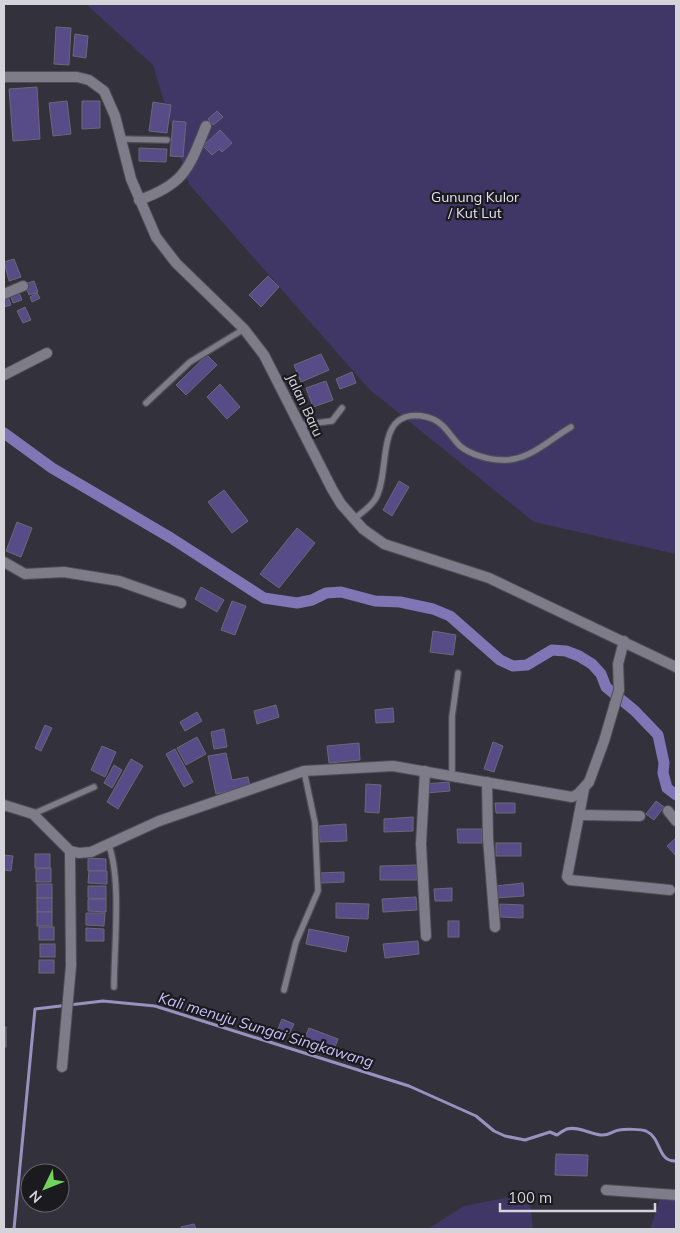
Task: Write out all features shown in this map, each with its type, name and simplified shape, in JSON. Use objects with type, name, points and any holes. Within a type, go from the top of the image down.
[{"type":"street","name":"Jalan Baru","points":[[4,77],[77,77],[89,80],[104,91],[109,99],[139,200],[156,237],[176,263],[244,329],[264,355],[332,489],[354,519],[373,538],[384,544],[489,578],[676,667]]},
{"type":"street","points":[[139,200],[160,193],[171,186],[189,168],[206,126]]},
{"type":"street","points":[[4,294],[23,286]]},
{"type":"street","points":[[4,375],[47,353]]},
{"type":"street","points":[[4,562],[25,574],[64,572],[119,582],[180,603]]},
{"type":"street","points":[[4,805],[33,814],[70,851],[91,852],[159,821],[304,771],[393,766],[572,797],[584,789],[589,782],[616,703],[619,690],[618,664],[624,641]]},
{"type":"street","points":[[425,771],[421,844],[426,936]]},
{"type":"street","points":[[487,782],[488,838],[495,927]]},
{"type":"street","points":[[584,789],[567,877],[570,880],[670,890]]},
{"type":"street","points":[[668,811],[676,821]]},
{"type":"street","points":[[579,815],[640,816]]},
{"type":"street","points":[[62,1067],[71,966],[70,851]]},
{"type":"street","points":[[606,1190],[676,1195]]},
{"type":"lane","points":[[121,139],[167,140]]},
{"type":"lane","points":[[146,403],[190,362],[244,329]]},
{"type":"lane","points":[[299,425],[332,421],[342,408]]},
{"type":"lane","points":[[354,519],[376,499],[383,476],[389,438],[393,427],[402,419],[416,415],[433,420],[444,427],[461,447],[468,451],[504,460],[528,454],[571,428]]},
{"type":"lane","points":[[452,776],[452,717],[458,673]]},
{"type":"lane","points":[[284,990],[296,942],[318,891],[315,823],[304,771]]},
{"type":"lane","points":[[33,814],[94,787]]},
{"type":"lane","points":[[108,843],[114,858],[115,877],[114,987]]},
{"type":"green space","name":"Gunung Kulor / Kut Lut","points":[[86,4],[676,4],[676,554],[534,522],[369,389],[189,184],[153,65]]},
{"type":"green space","points":[[676,1194],[676,1229],[650,1229],[660,1200]]},
{"type":"green space","points":[[515,1196],[530,1200],[533,1229],[428,1229],[464,1206]]},
{"type":"building","points":[[56,27],[71,28],[69,65],[54,64]]},
{"type":"building","points":[[75,34],[88,36],[86,58],[73,56]]},
{"type":"building","points":[[37,87],[40,139],[13,141],[9,89]]},
{"type":"building","points":[[67,101],[71,134],[53,136],[49,103]]},
{"type":"building","points":[[82,101],[100,101],[100,128],[82,129]]},
{"type":"building","points":[[153,102],[171,105],[167,133],[149,131]]},
{"type":"building","points":[[217,111],[223,117],[213,125],[208,119]]},
{"type":"building","points":[[173,121],[186,122],[183,157],[170,156]]},
{"type":"building","points":[[220,130],[232,143],[222,152],[219,149],[212,155],[203,146]]},
{"type":"building","points":[[139,148],[167,149],[166,162],[139,161]]},
{"type":"building","points":[[14,259],[21,277],[9,281],[4,262]]},
{"type":"building","points":[[268,276],[279,287],[261,307],[249,295]]},
{"type":"building","points":[[34,281],[38,292],[29,295],[25,284]]},
{"type":"building","points":[[18,290],[22,300],[13,303],[10,293]]},
{"type":"building","points":[[37,293],[40,298],[32,302],[30,297]]},
{"type":"building","points":[[7,294],[11,305],[4,307],[4,295]]},
{"type":"building","points":[[25,307],[31,320],[23,323],[17,311]]},
{"type":"building","points":[[321,354],[329,370],[301,382],[294,365]]},
{"type":"building","points":[[207,355],[217,365],[186,395],[176,385]]},
{"type":"building","points":[[352,372],[356,383],[340,389],[336,379]]},
{"type":"building","points":[[326,381],[333,400],[313,407],[306,388]]},
{"type":"building","points":[[220,384],[240,407],[227,419],[207,397]]},
{"type":"building","points":[[399,481],[409,487],[392,516],[383,510]]},
{"type":"building","points":[[224,490],[248,521],[232,533],[208,502]]},
{"type":"building","points":[[17,522],[32,528],[21,557],[6,551]]},
{"type":"building","points":[[297,528],[315,543],[279,588],[260,574]]},
{"type":"building","points":[[201,587],[224,600],[217,612],[195,599]]},
{"type":"building","points":[[232,601],[246,606],[235,635],[221,630]]},
{"type":"building","points":[[433,631],[456,635],[453,655],[430,652]]},
{"type":"building","points":[[276,705],[279,717],[257,724],[254,711]]},
{"type":"building","points":[[393,708],[394,722],[376,723],[375,710]]},
{"type":"building","points":[[197,712],[202,721],[185,731],[180,722]]},
{"type":"building","points":[[45,725],[52,728],[41,751],[35,748]]},
{"type":"building","points":[[224,729],[227,747],[214,749],[211,732]]},
{"type":"building","points":[[197,737],[206,754],[186,765],[177,748]]},
{"type":"building","points":[[493,742],[503,746],[494,772],[484,769]]},
{"type":"building","points":[[359,743],[360,760],[329,763],[327,746]]},
{"type":"building","points":[[102,746],[116,752],[105,777],[91,770]]},
{"type":"building","points":[[175,749],[193,782],[184,787],[166,754]]},
{"type":"building","points":[[226,753],[232,780],[248,777],[250,787],[216,794],[208,756]]},
{"type":"building","points":[[131,759],[143,766],[118,809],[107,802]]},
{"type":"building","points":[[114,765],[122,770],[112,788],[104,783]]},
{"type":"building","points":[[449,782],[450,791],[426,793],[425,784]]},
{"type":"building","points":[[366,784],[381,785],[379,813],[365,812]]},
{"type":"building","points":[[656,801],[664,807],[654,820],[646,814]]},
{"type":"building","points":[[495,803],[515,803],[515,813],[496,813]]},
{"type":"building","points":[[413,817],[413,831],[384,832],[384,819]]},
{"type":"building","points":[[346,824],[347,841],[320,842],[319,826]]},
{"type":"building","points":[[457,829],[482,829],[482,843],[458,843]]},
{"type":"building","points":[[676,838],[676,856],[667,846]]},
{"type":"building","points":[[496,843],[521,843],[521,856],[496,856]]},
{"type":"building","points":[[35,854],[50,854],[50,868],[35,868]]},
{"type":"building","points":[[4,855],[13,856],[11,871],[4,870]]},
{"type":"building","points":[[88,858],[106,859],[106,871],[88,871]]},
{"type":"building","points":[[417,865],[417,880],[380,880],[380,866]]},
{"type":"building","points":[[51,868],[51,882],[36,882],[36,869]]},
{"type":"building","points":[[89,871],[107,871],[107,884],[88,883]]},
{"type":"building","points":[[344,872],[344,882],[321,883],[320,873]]},
{"type":"building","points":[[523,883],[524,896],[496,898],[495,886]]},
{"type":"building","points":[[37,884],[52,884],[52,898],[37,898]]},
{"type":"building","points":[[88,886],[106,886],[106,899],[88,898]]},
{"type":"building","points":[[452,888],[452,901],[435,901],[434,889]]},
{"type":"building","points":[[416,897],[417,910],[383,912],[382,899]]},
{"type":"building","points":[[37,898],[52,898],[52,912],[37,912]]},
{"type":"building","points":[[88,899],[106,899],[106,912],[88,911]]},
{"type":"building","points":[[336,903],[369,904],[368,919],[336,918]]},
{"type":"building","points":[[500,904],[523,905],[523,918],[500,917]]},
{"type":"building","points":[[37,912],[52,912],[52,926],[37,926]]},
{"type":"building","points":[[86,913],[105,913],[104,926],[86,925]]},
{"type":"building","points":[[448,921],[459,921],[459,937],[448,937]]},
{"type":"building","points":[[39,927],[54,927],[54,940],[39,940]]},
{"type":"building","points":[[86,928],[104,929],[104,941],[86,941]]},
{"type":"building","points":[[309,929],[349,937],[346,952],[306,944]]},
{"type":"building","points":[[418,941],[419,954],[385,958],[383,944]]},
{"type":"building","points":[[40,944],[55,944],[55,957],[40,957]]},
{"type":"building","points":[[39,960],[54,960],[54,973],[39,973]]},
{"type":"building","points":[[282,1019],[294,1024],[289,1034],[278,1029]]},
{"type":"building","points":[[4,1027],[6,1027],[6,1047],[4,1047]]},
{"type":"building","points":[[309,1028],[338,1039],[332,1055],[302,1044]]},
{"type":"building","points":[[556,1154],[588,1155],[587,1176],[555,1175]]},
{"type":"building","points":[[194,1224],[196,1229],[182,1229],[181,1227]]},
{"type":"waterway","points":[[4,433],[52,468],[171,538],[264,598],[297,603],[312,600],[326,593],[341,592],[375,601],[400,602],[433,609],[450,616],[500,660],[513,666],[527,665],[552,650],[566,651],[579,656],[592,664],[601,674],[606,687],[635,711],[658,735],[667,788],[676,795]]},
{"type":"waterway","name":"Kali menuju Sungai Singkawang","points":[[14,1229],[35,1009],[103,1001],[155,1006],[409,1086],[476,1116],[494,1131],[505,1136],[525,1140],[550,1132],[557,1135],[571,1128],[604,1135],[619,1130],[641,1130],[651,1134],[666,1158],[676,1161]]}]
